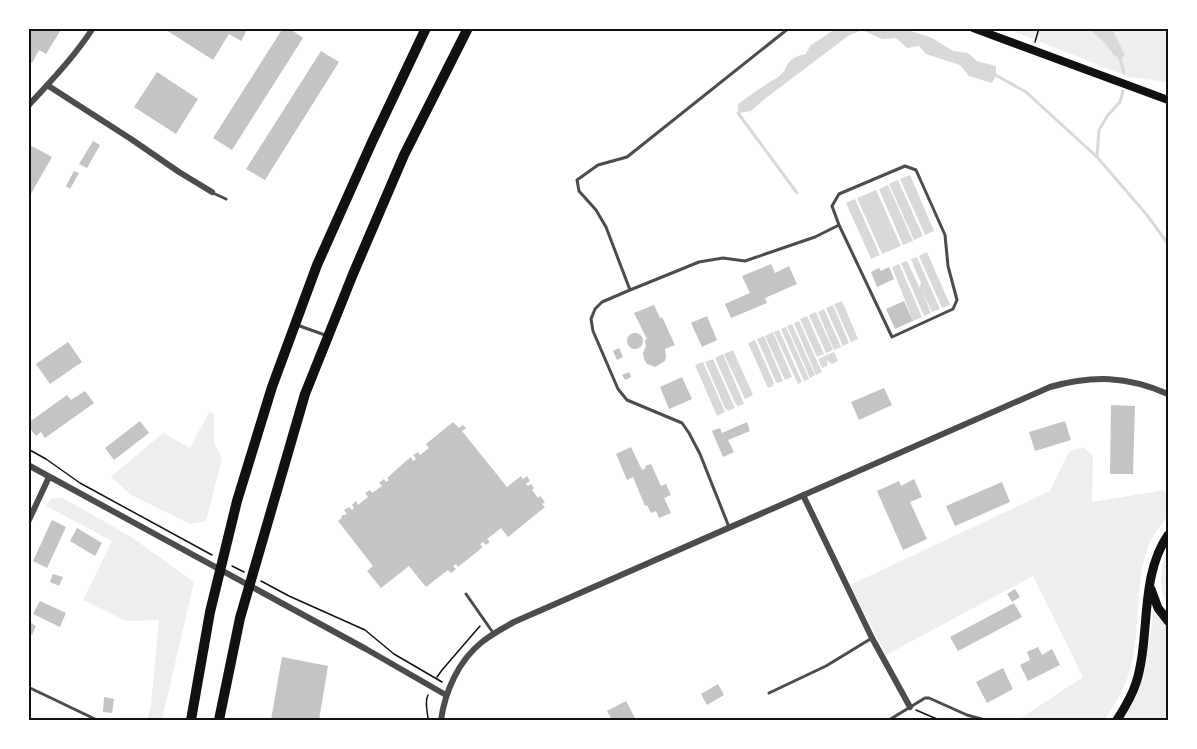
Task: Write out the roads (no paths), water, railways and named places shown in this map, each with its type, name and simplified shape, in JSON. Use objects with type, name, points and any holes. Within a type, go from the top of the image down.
[{"type":"highway","points":[[191,720],[210,612],[237,501],[272,387],[321,255],[426,28]]},
{"type":"highway","points":[[219,720],[240,618],[305,394],[404,155],[468,28]]},
{"type":"main road","points":[[973,28],[1168,100]]},
{"type":"main road","points":[[1117,720],[1136,685],[1156,557],[1168,535]]},
{"type":"main road","points":[[1150,587],[1158,608],[1168,621]]},
{"type":"street","points":[[28,105],[48,85],[93,28]]},
{"type":"street","points":[[48,85],[212,192]]},
{"type":"street","points":[[441,720],[446,695],[469,654],[480,643],[514,622],[1050,387],[1072,381],[1116,379],[1145,385],[1168,394]]},
{"type":"street","points":[[28,465],[285,604],[446,695]]},
{"type":"street","points":[[28,522],[49,477]]},
{"type":"street","points":[[803,495],[872,638],[910,707]]},
{"type":"lane","points":[[630,290],[606,227],[596,210],[579,191],[577,180],[598,165],[627,157],[789,28]]},
{"type":"lane","points":[[905,166],[916,170],[945,235],[948,266],[957,300],[953,309],[892,337],[839,225],[832,206],[839,194],[905,166]]},
{"type":"lane","points":[[212,192],[226,199]]},
{"type":"lane","points":[[729,528],[700,454],[689,433],[682,423],[627,400],[618,389],[593,331],[591,319],[595,309],[602,302],[699,262],[723,258],[746,261],[814,237],[839,225]]},
{"type":"lane","points":[[295,324],[328,336]]},
{"type":"lane","points":[[466,594],[494,634]]},
{"type":"lane","points":[[769,693],[826,666],[872,638]]},
{"type":"lane","points":[[28,687],[97,720]]},
{"type":"lane","points":[[889,720],[925,698],[929,698],[967,716],[984,720]]},
{"type":"waterway","points":[[1120,58],[1124,73]]},
{"type":"waterway","points":[[992,73],[1026,92],[1097,157],[1147,215],[1168,244]]},
{"type":"waterway","points":[[1097,157],[1099,130],[1108,115],[1120,102],[1123,91]]},
{"type":"waterway","points":[[740,111],[738,113],[797,193]]}]
